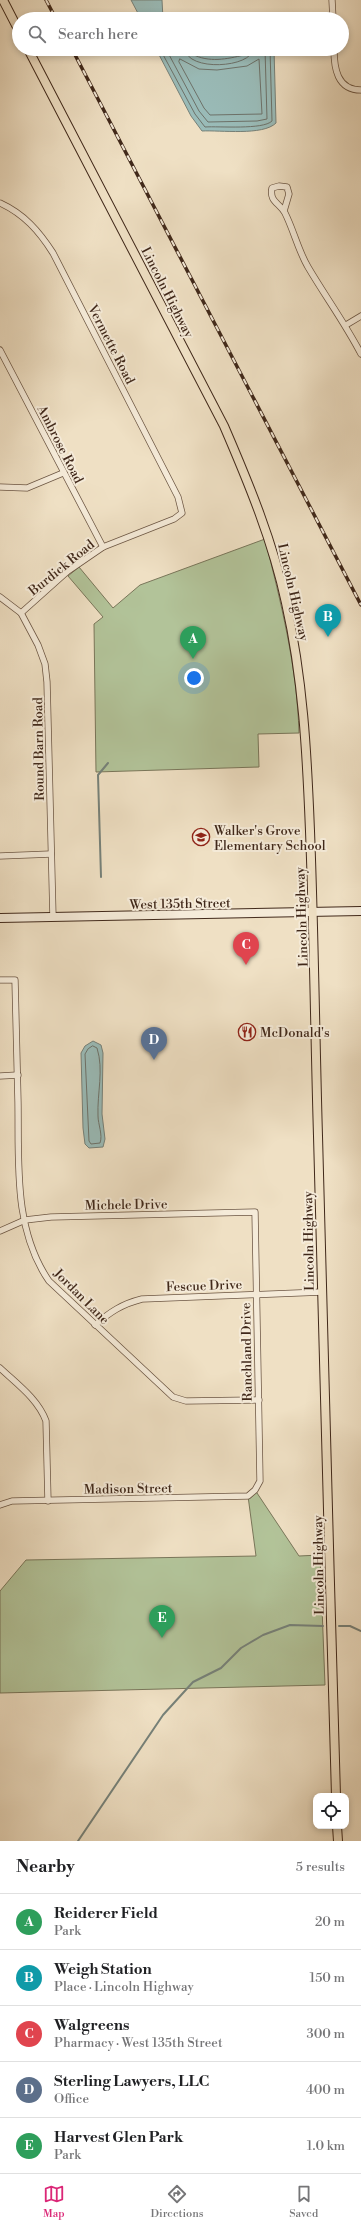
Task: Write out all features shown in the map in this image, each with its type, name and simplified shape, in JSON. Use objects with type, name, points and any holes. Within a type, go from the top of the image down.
[{"type":"main road","points":[[3,0],[12,17]]},
{"type":"main road","name":"Lincoln Highway","points":[[32,56],[224,426],[249,484],[268,538],[287,604],[303,701],[313,912],[336,1793]]},
{"type":"main road","points":[[337,1829],[338,1841]]},
{"type":"street","points":[[332,0],[333,12]]},
{"type":"street","points":[[334,56],[335,70],[339,80],[351,89],[361,90]]},
{"type":"street","points":[[284,211],[289,194],[286,187],[279,186],[272,188],[270,194],[273,201],[284,211],[309,268],[346,325],[361,354]]},
{"type":"street","name":"Vermette Road","points":[[0,204],[15,211],[31,223],[53,253],[178,497],[182,513]]},
{"type":"street","points":[[346,325],[361,316]]},
{"type":"street","name":"Ambrose Road","points":[[0,350],[102,547]]},
{"type":"street","points":[[0,487],[27,488],[63,473]]},
{"type":"street","name":"Burdick Road","points":[[21,613],[68,571],[102,547],[174,519],[182,513]]},
{"type":"street","name":"Round Barn Road","points":[[0,597],[21,613],[38,644],[45,664],[47,682],[53,917]]},
{"type":"street","points":[[0,856],[51,854]]},
{"type":"street","name":"West 135th Street","points":[[0,918],[361,911]]},
{"type":"street","name":"Jordan Lane","points":[[0,980],[15,980],[20,1195],[24,1220],[40,1268],[49,1281],[173,1397],[186,1401],[259,1400]]},
{"type":"street","points":[[0,1076],[18,1075]]},
{"type":"street","name":"Michele Drive","points":[[0,1231],[24,1220],[51,1217],[255,1212]]},
{"type":"street","name":"Ranchland Drive","points":[[255,1212],[260,1481],[255,1490]]},
{"type":"street","name":"Fescue Drive","points":[[95,1325],[111,1310],[126,1303],[142,1299],[322,1292]]},
{"type":"street","points":[[0,1368],[37,1403],[43,1411],[46,1421],[48,1501]]},
{"type":"street","name":"Madison Street","points":[[0,1505],[12,1501],[248,1496],[255,1490]]},
{"type":"green space","points":[[265,539],[292,659],[298,708],[299,733],[258,734],[259,767],[96,772],[94,624],[103,617],[68,576],[79,567],[113,608],[140,585]]},
{"type":"green space","points":[[255,1490],[299,1556],[320,1555],[325,1685],[0,1693],[0,1591],[26,1560],[256,1556],[248,1496]]},
{"type":"water","points":[[131,0],[162,0],[163,12],[137,12]]},
{"type":"water","points":[[160,56],[274,56],[276,123],[261,130],[252,131],[202,131],[191,116]]},
{"type":"water","points":[[93,1041],[101,1045],[103,1053],[102,1114],[105,1139],[103,1147],[89,1148],[85,1144],[83,1128],[81,1053],[85,1046]]},
{"type":"waterway","points":[[101,877],[98,775],[108,763]]},
{"type":"waterway","points":[[78,1841],[163,1715],[193,1682],[221,1668],[241,1648],[263,1635],[290,1625],[323,1626]]},
{"type":"waterway","points":[[339,1626],[350,1626],[361,1631]]},
{"type":"railway","points":[[46,0],[52,12]]},
{"type":"railway","points":[[76,56],[361,605]]},
{"type":"place","name":"Weigh Station","points":[[328,637]]},
{"type":"place","name":"Reiderer Field","points":[[193,659]]},
{"type":"place","name":"Walker's Grove Elementary School","points":[[201,837]]},
{"type":"place","name":"Walgreens","points":[[246,965]]},
{"type":"place","name":"McDonald's","points":[[247,1032]]},
{"type":"place","name":"Sterling Lawyers, LLC","points":[[154,1060]]},
{"type":"place","name":"Harvest Glen Park","points":[[162,1638]]}]
